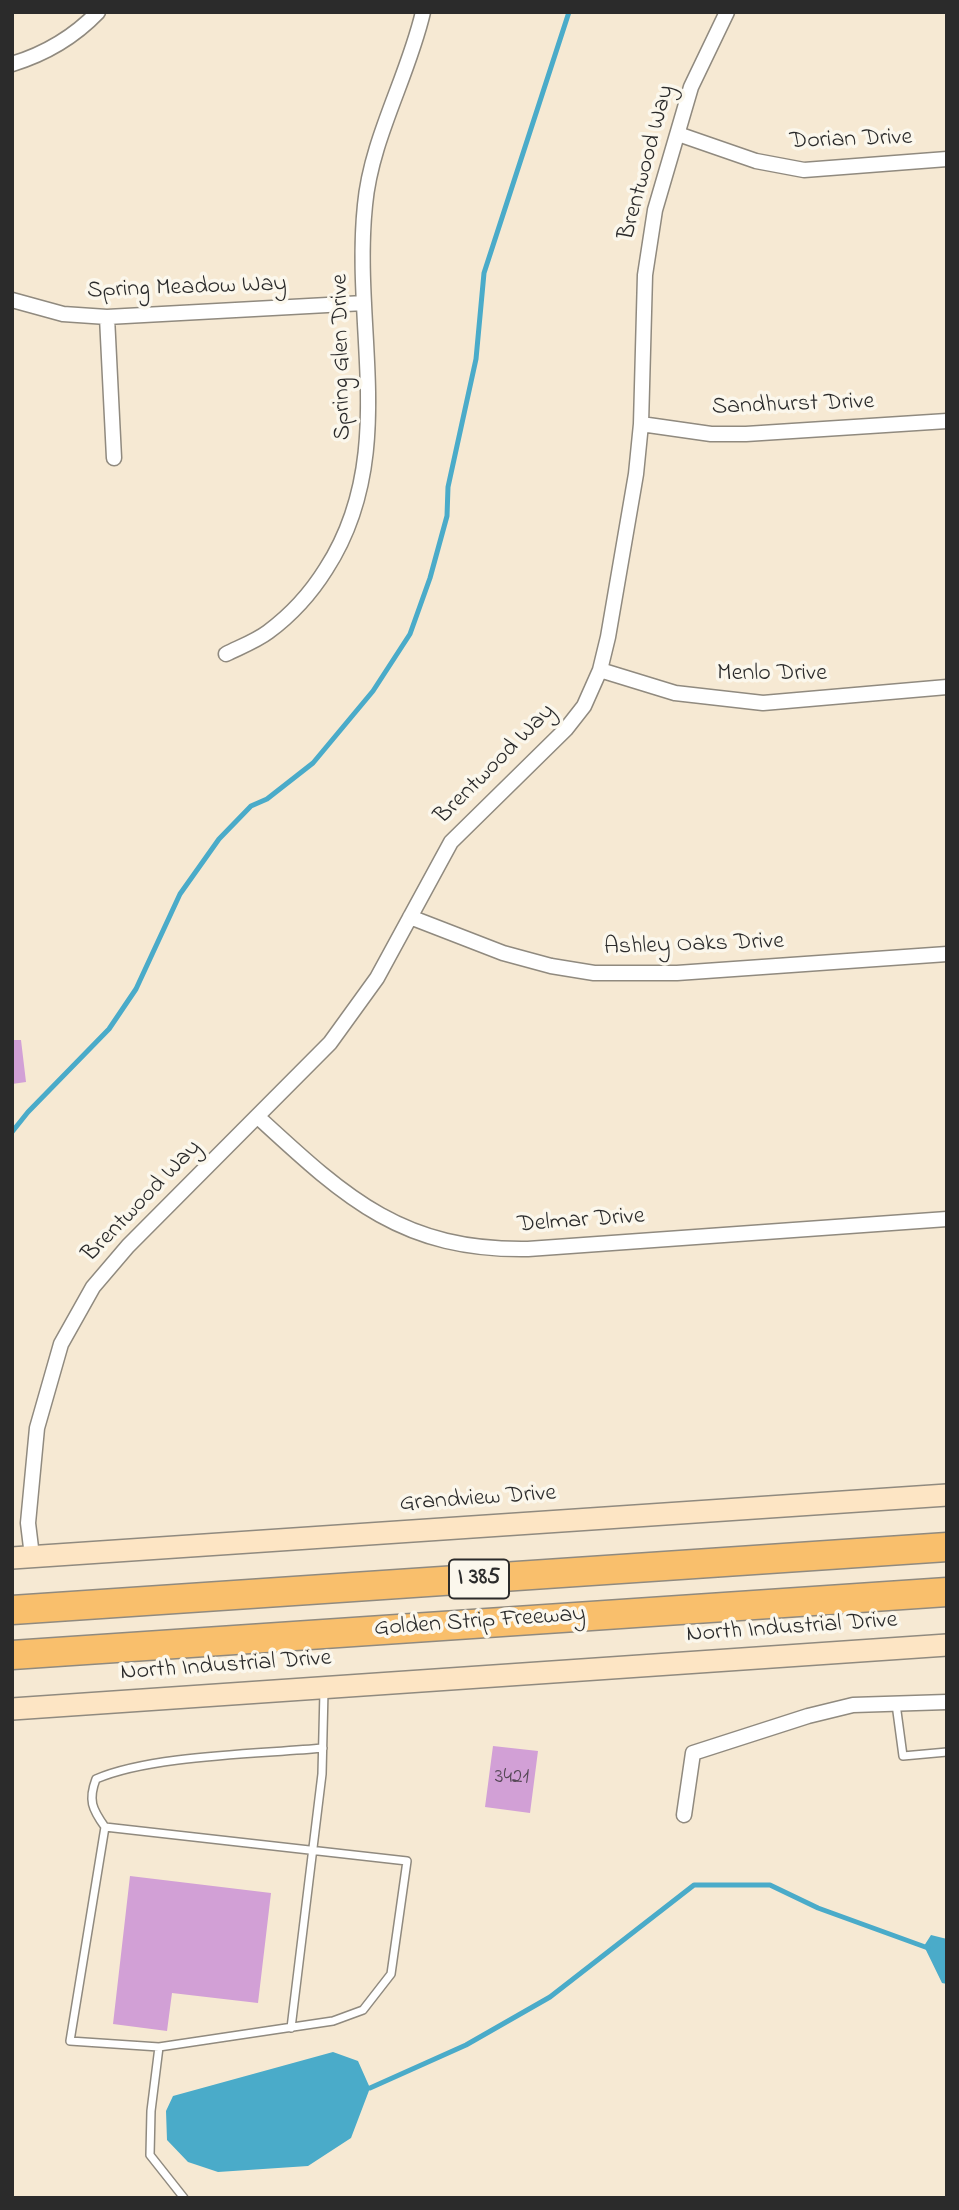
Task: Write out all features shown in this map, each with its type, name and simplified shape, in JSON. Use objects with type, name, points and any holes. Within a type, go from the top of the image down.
[{"type":"highway","name":"Golden Strip Freeway","points":[[12,1610],[947,1547]]},
{"type":"highway","name":"Golden Strip Freeway","points":[[12,1655],[947,1592]]},
{"type":"street","points":[[12,64],[47,51],[70,37],[97,12]]},
{"type":"street","name":"Spring Glen Drive","points":[[226,654],[267,633],[299,604],[323,574],[348,529],[359,498],[369,440],[363,223],[368,186],[423,12]]},
{"type":"street","name":"Brentwood Way","points":[[22,1557],[37,1428],[61,1344],[93,1287],[128,1246],[258,1117],[355,1011],[451,842],[566,729],[584,706],[600,670],[636,474],[641,425],[648,250],[655,210],[691,87],[727,12]]},
{"type":"street","name":"Dorian Drive","points":[[678,134],[756,162],[804,170],[947,159]]},
{"type":"street","name":"Spring Meadow Way","points":[[12,300],[63,314],[107,317],[364,303]]},
{"type":"street","points":[[107,317],[114,458]]},
{"type":"street","name":"Sandhurst Drive","points":[[641,425],[710,434],[746,434],[947,421]]},
{"type":"street","name":"Menlo Drive","points":[[600,670],[675,693],[763,703],[947,687]]},
{"type":"street","name":"Ashley Oaks Drive","points":[[410,917],[503,953],[551,966],[594,973],[677,973],[947,954]]},
{"type":"street","name":"Delmar Drive","points":[[258,1117],[332,1183],[371,1210],[424,1237],[472,1248],[528,1249],[947,1219]]},
{"type":"street","name":"Grandview Drive","points":[[22,1557],[947,1495]]},
{"type":"street","name":"North Industrial Drive","points":[[12,1709],[947,1645]]},
{"type":"street","points":[[684,1815],[693,1753],[808,1716],[853,1705],[947,1702]]},
{"type":"lane","points":[[290,2028],[323,1748],[324,1687]]},
{"type":"lane","points":[[896,1704],[903,1756],[947,1752]]},
{"type":"lane","points":[[105,1827],[407,1861],[391,1975],[363,2010],[333,2021],[159,2047],[70,2041],[105,1827],[93,1811],[89,1795],[96,1779],[112,1772],[181,1761],[323,1748]]},
{"type":"lane","points":[[159,2047],[151,2111],[150,2155],[184,2198]]},
{"type":"water","points":[[931,1935],[947,1939],[947,1984],[942,1983],[924,1946]]},
{"type":"water","points":[[333,2052],[358,2061],[370,2088],[351,2138],[308,2166],[218,2172],[188,2162],[167,2140],[166,2111],[173,2096]]},
{"type":"building","points":[[12,1040],[21,1040],[26,1082],[12,1084]]},
{"type":"building","points":[[493,1746],[538,1751],[530,1813],[485,1807]]},
{"type":"building","points":[[130,1876],[271,1893],[258,2003],[172,1993],[167,2031],[113,2024]]},
{"type":"waterway","points":[[12,1132],[109,1029],[136,989],[180,894],[219,839],[251,806],[267,799],[313,763],[373,691],[410,634],[430,578],[447,516],[448,487],[476,359],[484,273],[569,12]]},
{"type":"waterway","points":[[370,2088],[466,2045],[550,1997],[694,1885],[770,1885],[818,1908],[928,1948]]}]
